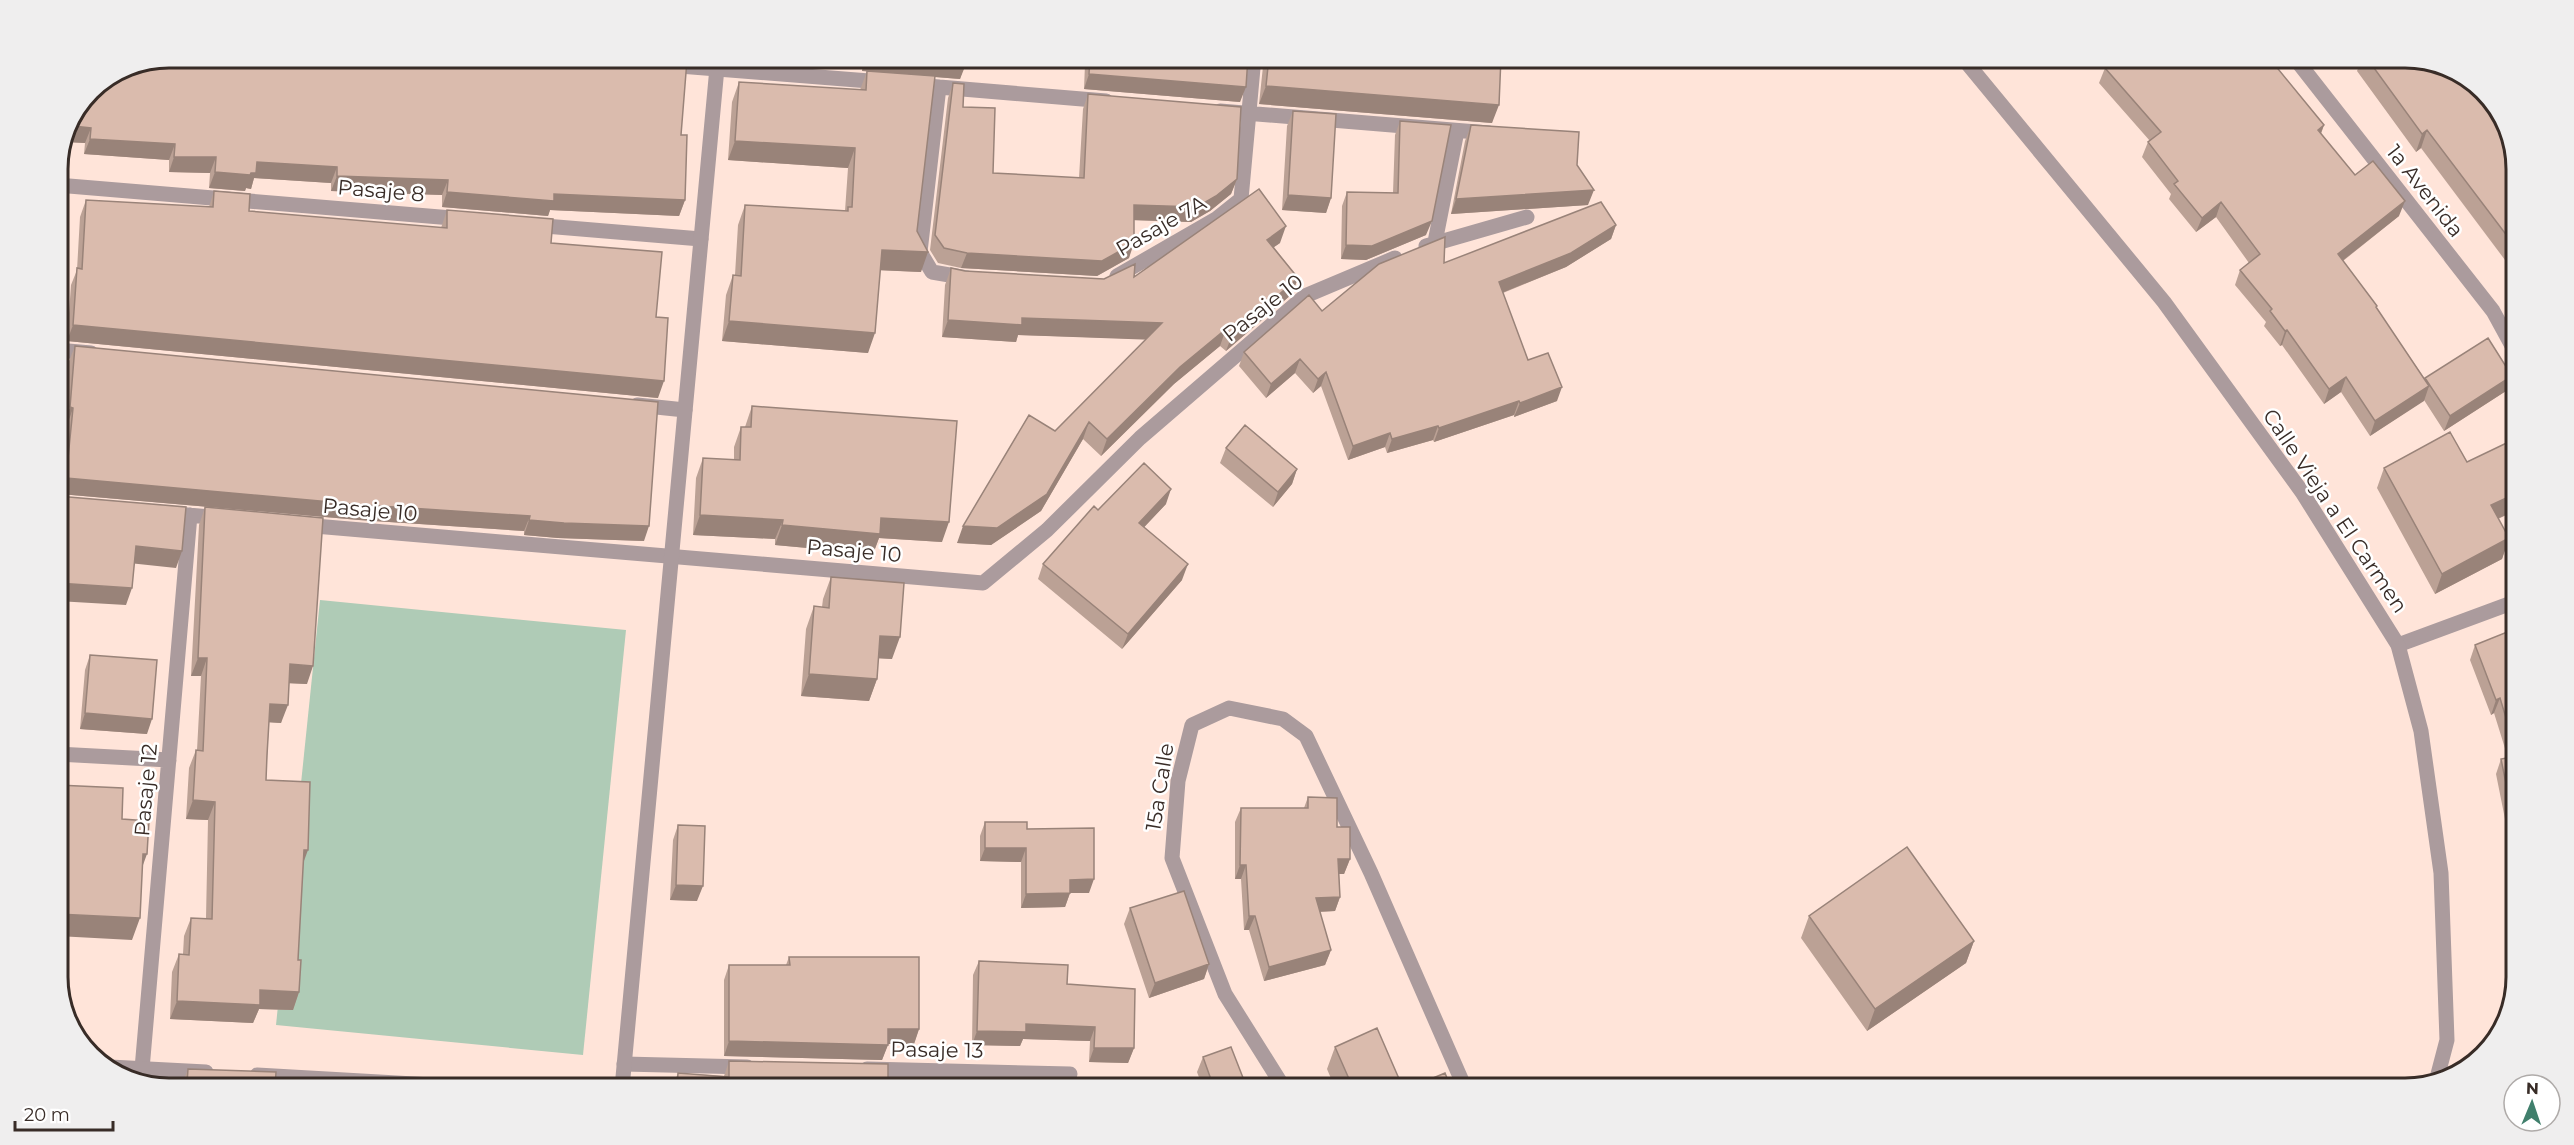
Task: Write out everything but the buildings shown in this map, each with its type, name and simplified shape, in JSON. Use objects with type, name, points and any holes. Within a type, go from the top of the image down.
[{"type":"street","points":[[623,1078],[717,68]]},
{"type":"street","points":[[760,68],[898,84],[1118,102]]},
{"type":"street","name":"Pasaje 7A","points":[[1099,286],[1216,219],[1240,199],[1253,68]]},
{"type":"street","name":"Calle Vieja a El Carmen","points":[[1971,68],[2164,302],[2302,492],[2398,645],[2421,731],[2441,873],[2447,1040],[2439,1071]]},
{"type":"street","name":"1a Avenida","points":[[2303,68],[2493,311],[2506,335]]},
{"type":"street","points":[[939,87],[920,252],[933,272],[983,279]]},
{"type":"street","points":[[1202,109],[1492,133]]},
{"type":"street","points":[[1435,242],[1457,130]]},
{"type":"street","name":"Pasaje 8","points":[[68,186],[475,220]]},
{"type":"street","name":"Pasaje 10","points":[[284,523],[983,583],[1047,530],[1140,438],[1305,296],[1435,242],[1527,217]]},
{"type":"street","points":[[522,224],[701,239]]},
{"type":"street","points":[[68,351],[105,354]]},
{"type":"street","points":[[626,404],[685,410]]},
{"type":"street","points":[[146,511],[237,519]]},
{"type":"street","name":"Pasaje 12","points":[[142,1069],[190,515]]},
{"type":"street","points":[[2398,645],[2506,604]]},
{"type":"street","name":"15a Calle","points":[[1278,1078],[1225,994],[1172,858],[1178,781],[1192,725],[1230,708],[1283,718],[1306,736],[1371,873],[1461,1078]]},
{"type":"street","points":[[68,755],[170,760]]},
{"type":"street","points":[[624,1064],[765,1067]]},
{"type":"street","points":[[126,1068],[303,1078]]},
{"type":"street","name":"Pasaje 13","points":[[847,1069],[1070,1074]]},
{"type":"green space","points":[[320,600],[626,630],[583,1055],[276,1025]]}]
